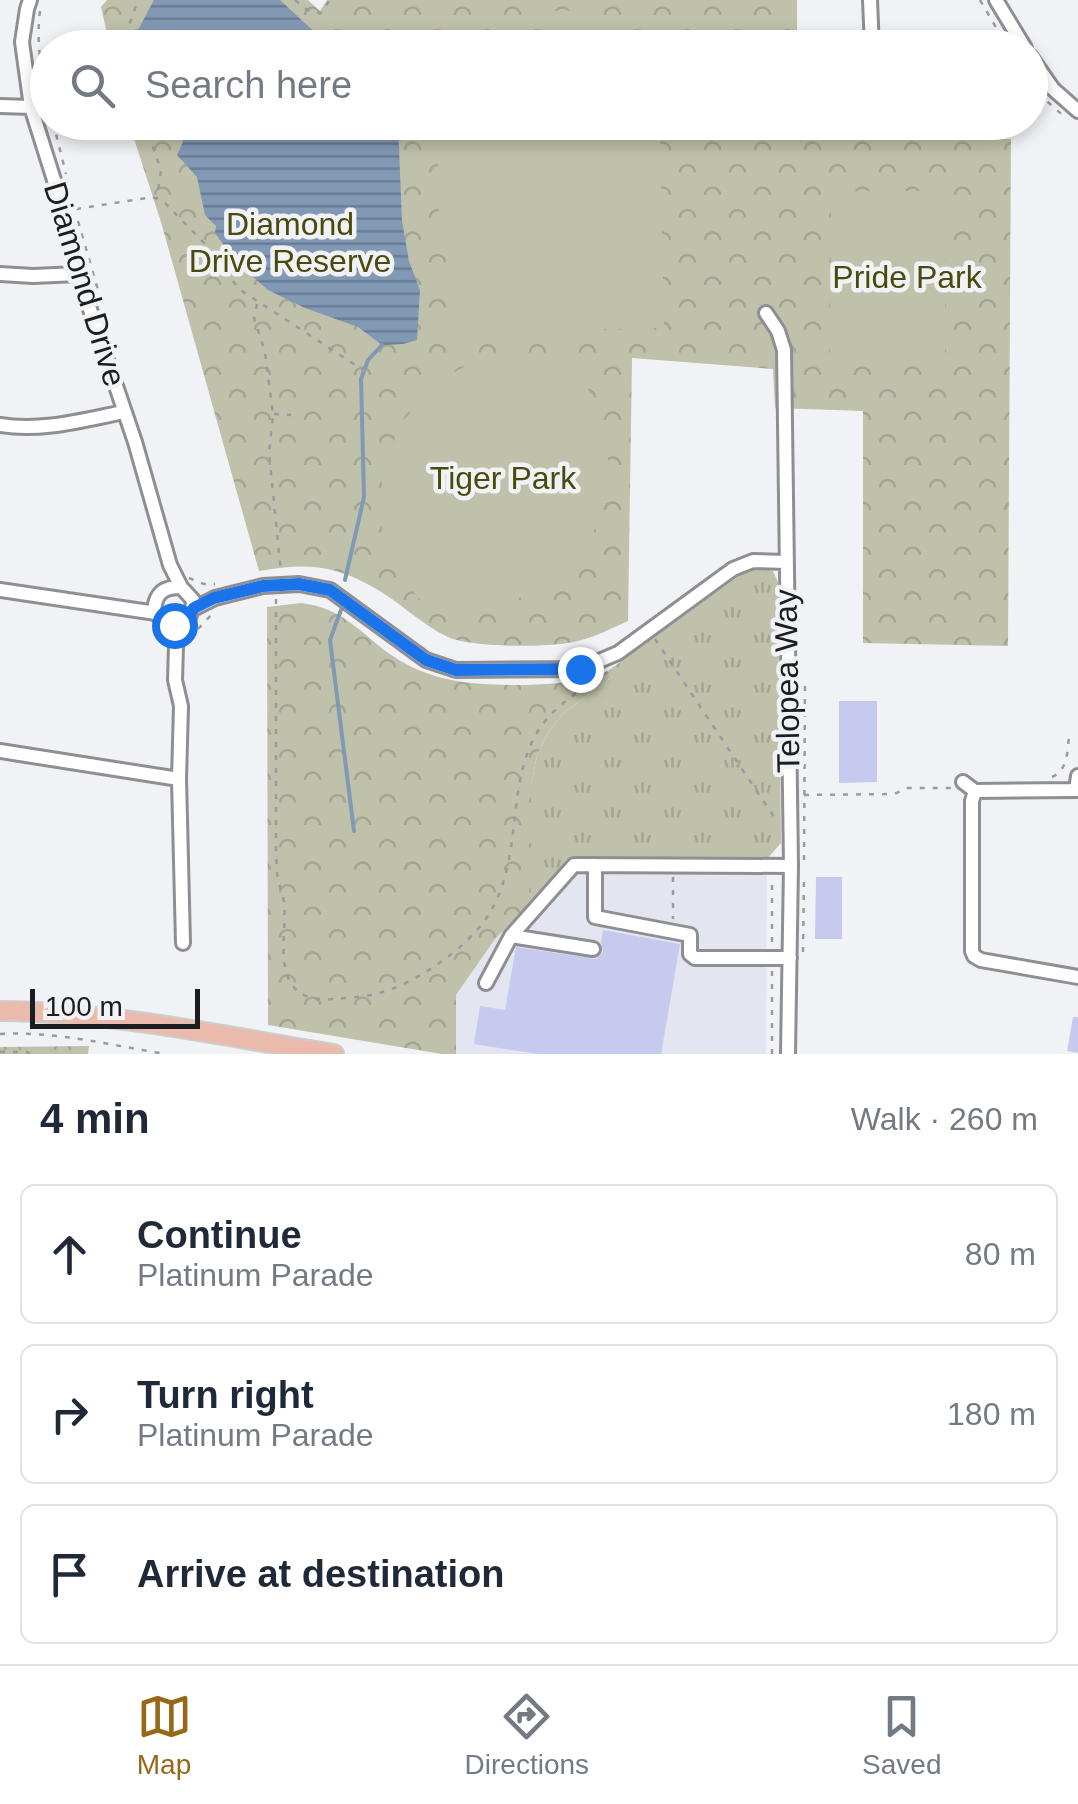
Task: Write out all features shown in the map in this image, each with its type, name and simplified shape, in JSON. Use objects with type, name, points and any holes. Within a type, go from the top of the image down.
[{"type":"main road","points":[[0,1012],[113,1018],[334,1054]]},
{"type":"street","points":[[870,0],[871,30]]},
{"type":"street","points":[[996,0],[1014,30]]},
{"type":"street","name":"Diamond Drive","points":[[30,101],[22,42],[36,1]]},
{"type":"street","points":[[1048,82],[1078,110]]},
{"type":"street","points":[[0,106],[30,107]]},
{"type":"street","name":"Diamond Drive","points":[[41,140],[78,274],[188,597]]},
{"type":"street","points":[[0,274],[78,274]]},
{"type":"street","name":"Telopea Way","points":[[766,313],[784,350],[790,820],[797,955],[788,1054]]},
{"type":"street","points":[[0,424],[58,426],[124,412]]},
{"type":"street","points":[[0,590],[122,610],[157,602],[168,587],[188,597],[299,584],[330,590],[426,660],[456,670],[580,669],[618,653],[733,569],[753,562],[785,562]]},
{"type":"street","points":[[157,602],[176,567]]},
{"type":"street","points":[[183,944],[181,706],[175,680],[176,646],[185,622],[188,597]]},
{"type":"street","points":[[157,602],[176,646]]},
{"type":"street","points":[[168,624],[185,622]]},
{"type":"street","points":[[0,751],[179,779]]},
{"type":"street","points":[[1078,776],[1076,790],[969,786],[974,956],[1078,978]]},
{"type":"street","points":[[486,984],[511,936],[574,865],[791,866]]},
{"type":"street","points":[[596,865],[595,917],[690,935],[690,954],[694,958],[797,955]]},
{"type":"street","points":[[511,936],[593,949]]},
{"type":"path","points":[[126,30],[138,0]]},
{"type":"path","points":[[296,0],[306,10],[321,14],[330,0]]},
{"type":"path","points":[[980,0],[998,30]]},
{"type":"path","points":[[36,1],[38,30]]},
{"type":"path","points":[[150,140],[161,170],[157,199]]},
{"type":"path","points":[[74,209],[154,197],[165,203],[207,246],[239,289],[369,374]]},
{"type":"path","points":[[258,301],[254,318],[264,352],[273,414],[269,453],[281,574]]},
{"type":"path","points":[[273,414],[291,415]]},
{"type":"path","points":[[176,567],[216,591]]},
{"type":"path","points":[[276,592],[276,850],[284,900],[284,957],[289,982],[300,994],[318,1000],[380,993],[412,980],[468,939],[489,915],[505,879],[525,762],[538,731],[559,706],[608,672]]},
{"type":"path","points":[[656,638],[776,820],[790,820]]},
{"type":"path","points":[[797,955],[805,678]]},
{"type":"path","points":[[1047,778],[1063,768],[1070,737],[1074,738]]},
{"type":"path","points":[[804,795],[894,794],[908,788],[969,786]]},
{"type":"path","points":[[673,876],[673,926]]},
{"type":"path","points":[[0,1034],[71,1037],[165,1054]]},
{"type":"path","points":[[0,1052],[30,1054]]},
{"type":"shaded area","points":[[567,859],[767,859],[766,1054],[456,1054],[456,995],[495,939]]},
{"type":"green space","points":[[107,0],[308,0],[320,11],[327,0],[797,0],[797,30],[106,30],[101,7]]},
{"type":"green space","points":[[592,10],[592,30],[543,30],[543,11]]},
{"type":"green space","points":[[134,140],[1011,140],[1008,646],[863,643],[863,411],[775,408],[773,369],[632,358],[628,621],[597,635],[532,646],[459,641],[343,573],[303,566],[259,571]]},
{"type":"green space","points":[[438,140],[660,140],[664,328],[447,333],[446,244],[439,244]]},
{"type":"green space","name":"Pride Park","points":[[831,191],[946,191],[945,361],[830,361]]},
{"type":"green space","name":"Tiger Park","points":[[515,354],[553,356],[580,375],[594,400],[608,444],[608,484],[598,524],[577,556],[551,583],[504,605],[463,611],[422,602],[396,571],[382,529],[382,470],[401,423],[435,385],[478,360]]},
{"type":"green space","points":[[747,570],[773,571],[778,582],[781,843],[767,859],[567,859],[531,903],[531,786],[537,755],[549,731],[564,713],[612,677],[608,671]]},
{"type":"green space","points":[[301,603],[343,617],[399,660],[445,678],[525,685],[578,680],[608,671],[612,677],[564,713],[537,755],[531,786],[531,903],[495,939],[456,995],[456,1054],[268,1025],[267,607]]},
{"type":"green space","points":[[89,1046],[88,1054],[0,1054],[0,1047]]},
{"type":"water","points":[[154,0],[280,0],[312,30],[138,30]]},
{"type":"water","points":[[399,140],[402,221],[409,261],[420,290],[417,340],[382,345],[358,327],[268,290],[234,260],[215,232],[216,226],[205,215],[197,177],[177,155],[183,142]]},
{"type":"building","points":[[839,701],[877,701],[877,782],[839,783]]},
{"type":"building","points":[[816,877],[842,877],[842,939],[815,939]]},
{"type":"building","points":[[603,930],[680,944],[661,1054],[538,1054],[474,1044],[480,1006],[505,1010],[516,947],[596,959],[603,952]]},
{"type":"building","points":[[1073,1017],[1078,1017],[1078,1053],[1067,1051]]},
{"type":"waterway","points":[[345,580],[364,497],[361,379],[368,360],[382,345]]},
{"type":"waterway","points":[[341,610],[330,640],[354,831]]},
{"type":"route","points":[[174,625],[185,622],[194,608],[214,598],[263,586],[299,584],[330,590],[426,660],[456,670],[580,669]]},
{"type":"park label","name":"Diamond Drive Reserve","points":[[290,242]]}]
